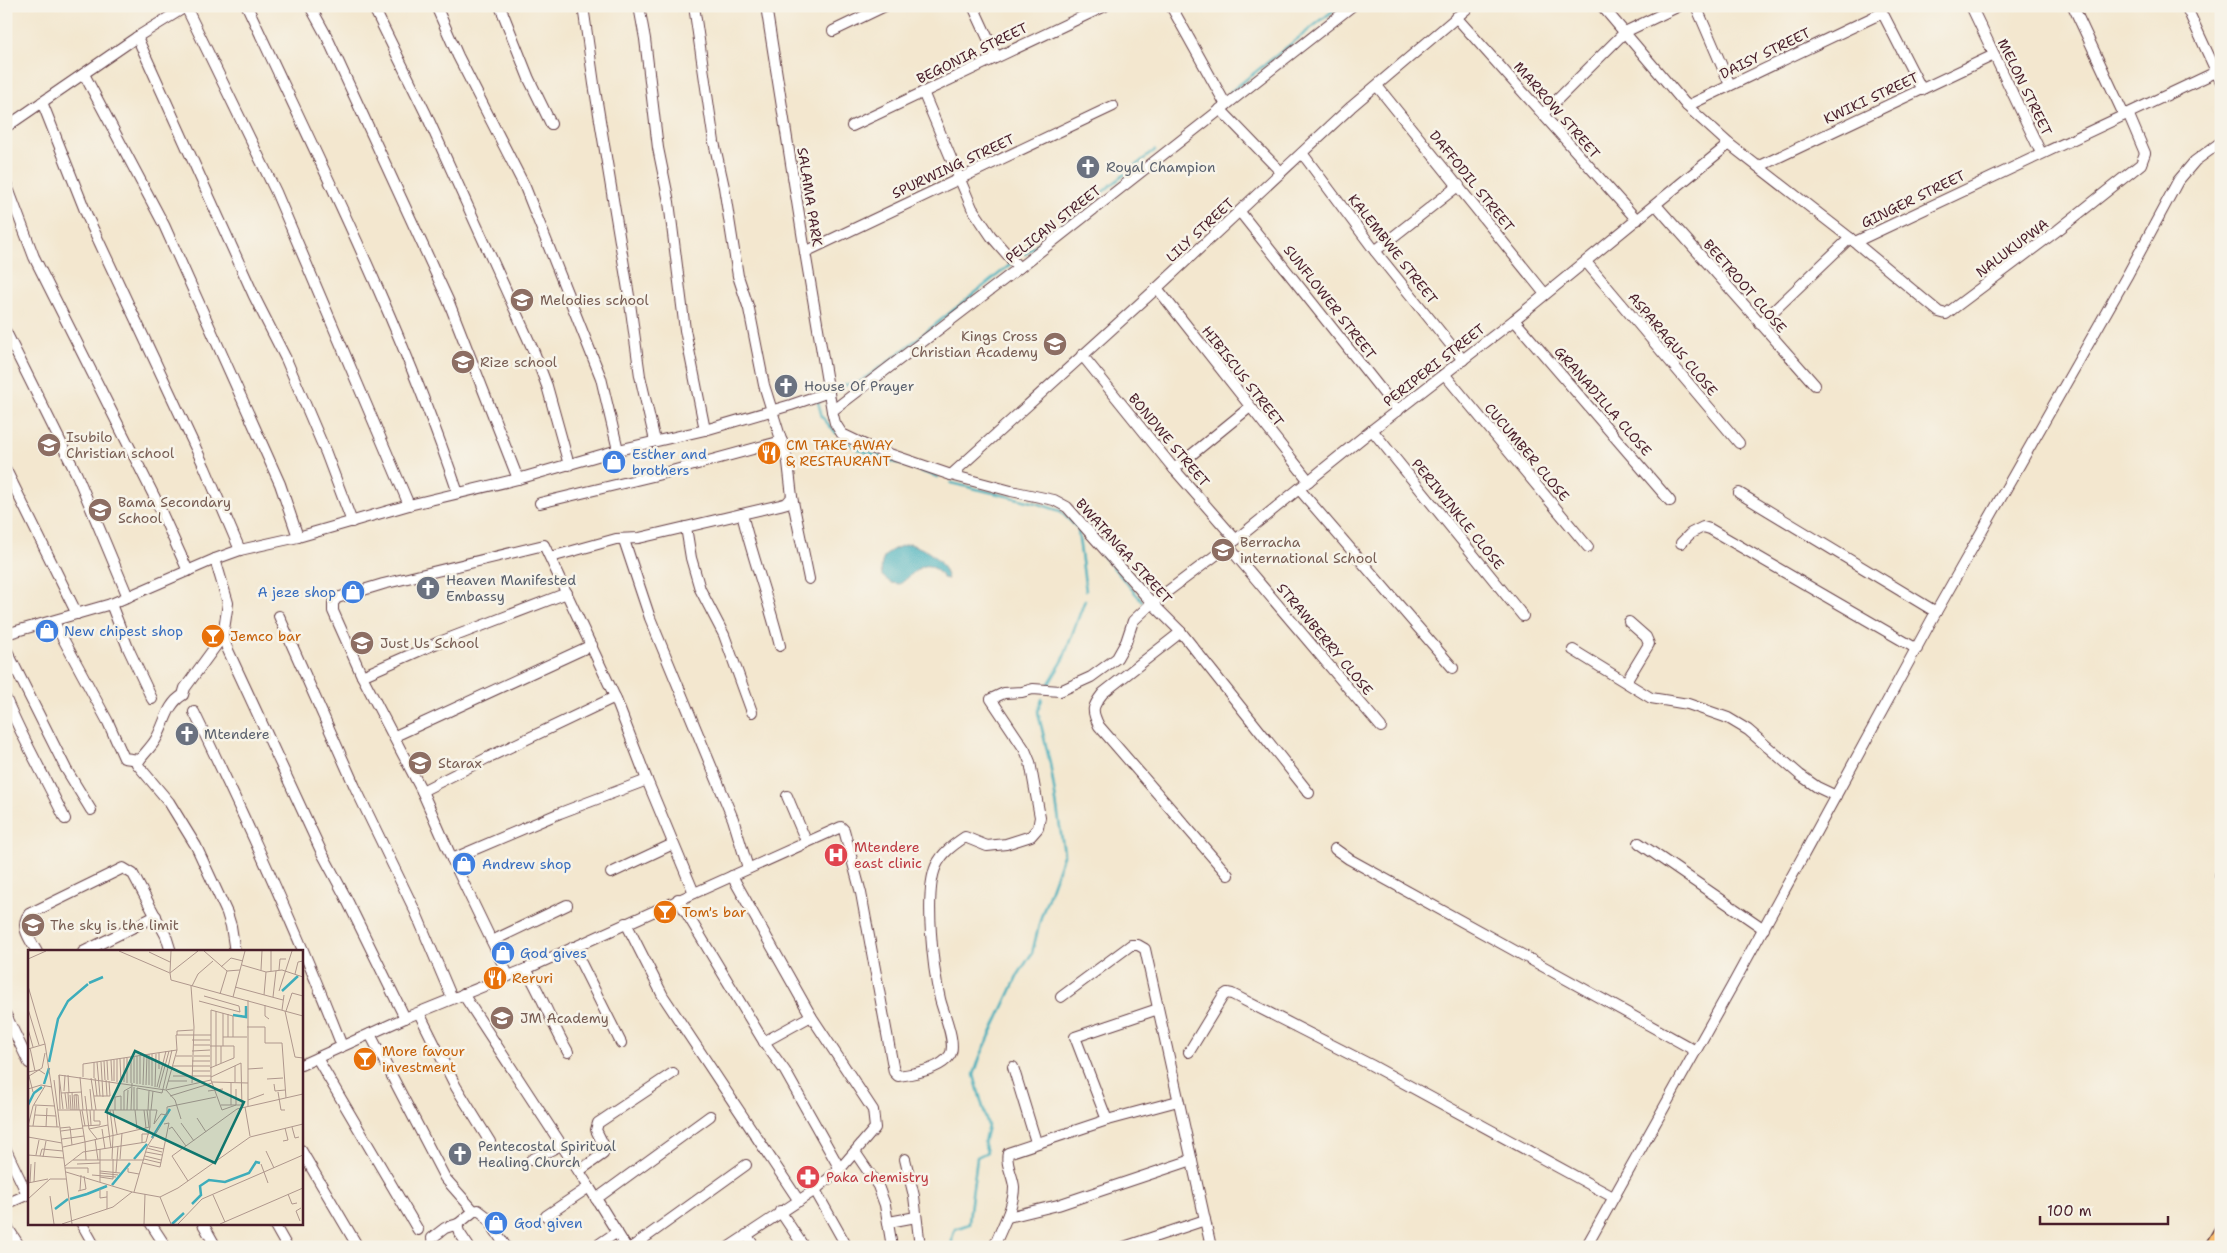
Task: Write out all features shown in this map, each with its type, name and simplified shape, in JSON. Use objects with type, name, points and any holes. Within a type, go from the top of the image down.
[{"type":"main road","points":[[2211,1247],[2221,1230]]},
{"type":"street","points":[[247,6],[308,132],[393,320],[436,429],[458,493]]},
{"type":"street","points":[[310,6],[327,37],[420,235],[475,367],[518,479]]},
{"type":"street","points":[[373,6],[426,114],[534,352],[547,386],[569,464]]},
{"type":"street","points":[[436,6],[458,56],[525,187],[601,378],[618,450]]},
{"type":"street","points":[[500,6],[529,78],[551,124]]},
{"type":"street","points":[[584,6],[594,84],[629,296],[640,376],[655,441]]},
{"type":"street","points":[[639,6],[645,39],[658,148],[669,202],[686,330],[705,430]]},
{"type":"street","points":[[694,6],[714,142],[724,188],[738,276],[748,309],[764,385],[788,462],[792,497],[809,580]]},
{"type":"street","name":"SALAMA PARK","points":[[766,6],[804,252],[829,392]]},
{"type":"street","points":[[833,31],[885,6]]},
{"type":"street","points":[[973,6],[996,56]]},
{"type":"street","name":"BEGONIA STREET","points":[[852,126],[996,56],[1105,6]]},
{"type":"street","points":[[1171,6],[1223,107],[1281,172]]},
{"type":"street","name":"PELICAN STREET","points":[[832,411],[1019,268],[1352,6]]},
{"type":"street","name":"LILY STREET","points":[[951,475],[1240,212],[1351,107],[1470,6]]},
{"type":"street","name":"GINGER STREET","points":[[1602,6],[1687,106],[1729,144],[1760,166],[1853,240],[2126,114],[2218,77]]},
{"type":"street","points":[[1543,114],[1625,32],[1679,6]]},
{"type":"street","points":[[1696,6],[1730,85]]},
{"type":"street","name":"MELON STREET","points":[[1971,6],[2041,153]]},
{"type":"street","points":[[2073,6],[2126,114]]},
{"type":"street","points":[[2186,6],[2218,77]]},
{"type":"street","points":[[6,127],[137,37],[186,7],[276,192],[409,505]]},
{"type":"street","points":[[1881,10],[1922,90]]},
{"type":"street","name":"DAISY STREET","points":[[1687,106],[1881,10]]},
{"type":"street","name":"MARROW STREET","points":[[1456,17],[1637,220]]},
{"type":"street","points":[[137,37],[254,296],[286,358],[326,453],[352,522]]},
{"type":"street","name":"KWIKI STREET","points":[[1760,166],[1994,55]]},
{"type":"street","points":[[84,74],[164,225],[280,484],[298,537]]},
{"type":"street","name":"DAFFODIL STREET","points":[[1377,86],[1545,294]]},
{"type":"street","points":[[924,92],[972,208],[991,236],[1019,268]]},
{"type":"street","points":[[42,102],[88,218],[206,468],[240,550]]},
{"type":"street","name":"SPURWING STREET","points":[[804,252],[883,213],[959,180],[1113,106]]},
{"type":"street","name":"NALUKUPWA","points":[[1853,240],[1939,312],[1946,314],[2141,164],[2145,153],[2126,114]]},
{"type":"street","points":[[1586,1247],[1764,929],[1936,612],[2128,274],[2178,181],[2195,161],[2221,142]]},
{"type":"street","name":"PERIPERI STREET","points":[[806,841],[841,827],[844,830],[862,893],[894,1072],[898,1076],[906,1075],[937,1066],[950,1054],[952,1042],[940,999],[933,959],[930,898],[937,865],[950,846],[965,837],[987,846],[1006,844],[1031,836],[1038,828],[1040,817],[1030,762],[1025,750],[991,699],[1004,693],[1033,689],[1060,690],[1091,677],[1117,658],[1126,642],[1133,621],[1152,603],[1232,543],[1372,430],[1445,375],[1729,144]]},
{"type":"street","name":"KALEMBWE STREET","points":[[1302,153],[1375,251],[1463,360]]},
{"type":"street","points":[[6,183],[34,257],[151,489],[188,571]]},
{"type":"street","points":[[1375,251],[1459,186]]},
{"type":"street","name":"BEETROOT CLOSE","points":[[1656,205],[1815,385]]},
{"type":"street","name":"SUNFLOWER STREET","points":[[1240,212],[1398,410]]},
{"type":"street","points":[[1760,324],[1853,240]]},
{"type":"street","name":"ASPARAGUS CLOSE","points":[[1586,262],[1739,443]]},
{"type":"street","name":"HIBISCUS STREET","points":[[1157,288],[1309,480]]},
{"type":"street","name":"GRANADILLA CLOSE","points":[[1514,320],[1670,501]]},
{"type":"street","points":[[6,332],[77,475],[128,597]]},
{"type":"street","name":"BONDWE STREET","points":[[1082,356],[1232,543]]},
{"type":"street","name":"CUCUMBER CLOSE","points":[[1445,375],[1588,547]]},
{"type":"street","points":[[7,632],[54,622],[110,604],[216,558],[240,550],[298,537],[409,505],[518,479],[618,450],[705,430],[829,392],[832,411]]},
{"type":"street","points":[[1174,469],[1250,407]]},
{"type":"street","name":"BWATANGA STREET","points":[[832,411],[835,423],[842,434],[869,447],[951,475],[1010,491],[1054,500],[1067,507],[1152,603],[1181,632],[1309,792]]},
{"type":"street","name":"PERIWINKLE CLOSE","points":[[1372,430],[1523,616]]},
{"type":"street","points":[[540,503],[657,475],[782,441]]},
{"type":"street","points":[[6,470],[76,614]]},
{"type":"street","points":[[1299,489],[1453,668]]},
{"type":"street","points":[[1739,493],[1936,612]]},
{"type":"street","points":[[551,557],[616,538],[624,540],[639,538],[780,505],[786,503],[792,497]]},
{"type":"street","points":[[742,514],[755,565],[771,609],[780,646]]},
{"type":"street","points":[[686,527],[691,558],[700,588],[724,635],[752,712]]},
{"type":"street","points":[[1681,544],[1691,533],[1703,527],[1710,529],[1917,649]]},
{"type":"street","points":[[624,540],[650,618],[733,819],[748,868]]},
{"type":"street","name":"STRAWBERRY CLOSE","points":[[1232,543],[1381,727]]},
{"type":"street","points":[[508,975],[452,859],[422,791],[395,736],[362,676],[333,611],[332,603],[337,598],[383,584],[544,545],[615,697],[694,893]]},
{"type":"street","points":[[216,558],[228,604],[223,636],[226,648],[310,830],[405,1018]]},
{"type":"street","points":[[362,676],[437,643],[567,593]]},
{"type":"street","points":[[110,604],[152,700]]},
{"type":"street","points":[[279,616],[355,787],[416,913],[452,998]]},
{"type":"street","points":[[54,622],[108,722],[124,758],[139,760]]},
{"type":"street","points":[[1626,682],[1649,644],[1646,637],[1629,622]]},
{"type":"street","points":[[1181,632],[1103,693],[1094,704],[1093,714],[1099,726],[1228,875]]},
{"type":"street","points":[[223,636],[185,688],[183,695],[177,698],[156,740],[137,764],[169,802],[196,846],[231,926],[235,950]]},
{"type":"street","points":[[395,736],[592,645]]},
{"type":"street","points":[[6,649],[66,769],[91,810]]},
{"type":"street","points":[[1573,650],[1652,698],[1688,704],[1728,718],[1748,730],[1800,775],[1817,787],[1836,796]]},
{"type":"street","points":[[422,791],[615,697]]},
{"type":"street","points":[[6,699],[19,729],[65,819]]},
{"type":"street","points":[[194,712],[233,793],[314,975],[342,1046]]},
{"type":"street","points":[[452,859],[560,813],[647,780]]},
{"type":"street","points":[[302,1065],[405,1018],[526,968],[806,841],[787,796]]},
{"type":"street","points":[[1639,842],[1764,929]]},
{"type":"street","points":[[611,873],[673,844]]},
{"type":"street","points":[[1336,849],[1349,859],[1696,1051]]},
{"type":"street","points":[[35,950],[24,928],[25,920],[29,914],[123,868],[133,874],[166,936],[170,950]]},
{"type":"street","points":[[729,1247],[780,1211],[800,1201],[815,1190],[840,1169],[875,1128],[873,1110],[812,1016],[732,876]]},
{"type":"street","points":[[678,899],[764,1042],[785,1071],[840,1169]]},
{"type":"street","points":[[492,941],[567,905]]},
{"type":"street","points":[[87,950],[156,916]]},
{"type":"street","points":[[626,923],[663,996],[800,1201]]},
{"type":"street","points":[[1061,997],[1131,945],[1138,945],[1145,949],[1211,1247]]},
{"type":"street","points":[[573,947],[621,1043]]},
{"type":"street","points":[[526,968],[543,997],[553,1024],[568,1052]]},
{"type":"street","points":[[1189,1052],[1223,996],[1227,993],[1232,994],[1380,1070],[1613,1197]]},
{"type":"street","points":[[463,994],[579,1171],[626,1247]]},
{"type":"street","points":[[1107,1120],[1075,1037],[1158,1009]]},
{"type":"street","points":[[419,1013],[456,1087],[490,1142]]},
{"type":"street","points":[[6,1015],[28,1061]]},
{"type":"street","points":[[764,1042],[812,1016]]},
{"type":"street","points":[[370,1034],[445,1178],[474,1211],[483,1212],[506,1247]]},
{"type":"street","points":[[317,1058],[418,1230]]},
{"type":"street","points":[[1013,1067],[1036,1142]]},
{"type":"street","points":[[579,1171],[603,1154],[605,1148],[596,1130],[598,1123],[673,1073]]},
{"type":"street","points":[[994,1247],[1008,1217],[1014,1187],[1007,1158],[1008,1152],[1107,1120],[1178,1101]]},
{"type":"street","points":[[596,1199],[710,1116]]},
{"type":"street","points":[[531,1160],[561,1145]]},
{"type":"street","points":[[6,1150],[28,1194],[6,1204]]},
{"type":"street","points":[[302,1152],[358,1247]]},
{"type":"street","points":[[855,1152],[878,1186],[889,1222],[892,1247]]},
{"type":"street","points":[[905,1159],[914,1196],[920,1247]]},
{"type":"street","points":[[1008,1217],[1058,1205],[1192,1160]]},
{"type":"street","points":[[632,1247],[746,1164]]},
{"type":"street","points":[[546,1216],[589,1187]]},
{"type":"street","points":[[815,1190],[847,1247]]},
{"type":"street","points":[[432,1238],[445,1228],[458,1224],[474,1211]]},
{"type":"street","points":[[780,1211],[804,1247]]},
{"type":"street","points":[[889,1222],[916,1217]]},
{"type":"street","points":[[1124,1247],[1205,1220]]},
{"type":"street","points":[[458,1224],[459,1232],[469,1247]]},
{"type":"street","points":[[6,1225],[20,1247]]},
{"type":"street","points":[[83,1226],[95,1247]]},
{"type":"street","points":[[152,1226],[166,1247]]},
{"type":"street","points":[[204,1226],[216,1247]]},
{"type":"street","points":[[275,1226],[288,1247]]},
{"type":"street","points":[[596,1247],[617,1232]]},
{"type":"street","points":[[746,1235],[755,1247]]},
{"type":"water","points":[[910,544],[934,556],[942,566],[948,579],[943,578],[931,567],[926,566],[916,570],[900,584],[891,583],[882,576],[882,563],[887,554],[892,550]]},
{"type":"waterway","points":[[1230,92],[1339,6]]},
{"type":"waterway","points":[[1025,254],[1155,150]]},
{"type":"waterway","points":[[842,386],[859,382],[892,359],[1010,265]]},
{"type":"waterway","points":[[818,402],[822,417],[836,433]]},
{"type":"waterway","points":[[842,439],[857,449],[938,477]]},
{"type":"waterway","points":[[951,483],[1036,503],[1060,511],[1088,538],[1142,601]]},
{"type":"waterway","points":[[1078,531],[1086,591]]},
{"type":"waterway","points":[[1048,685],[1062,662],[1085,600]]},
{"type":"waterway","points":[[952,1247],[955,1229],[969,1224],[977,1157],[987,1152],[984,1142],[988,1126],[974,1075],[980,1057],[1018,975],[1032,953],[1041,917],[1064,853],[1050,763],[1038,712],[1042,699]]},
{"type":"place","name":"Royal Champion","points":[[1088,167]]},
{"type":"place","name":"Melodies school","points":[[522,300]]},
{"type":"place","name":"Kings Cross Christian Academy","points":[[1055,344]]},
{"type":"place","name":"Rize school","points":[[463,362]]},
{"type":"place","name":"House Of Prayer","points":[[786,386]]},
{"type":"place","name":"Isubilo Christian school","points":[[49,445]]},
{"type":"place","name":"CM TAKE AWAY & RESTAURANT","points":[[769,453]]},
{"type":"place","name":"Esther and brothers","points":[[614,462]]},
{"type":"place","name":"Bama Secondary School","points":[[100,510]]},
{"type":"place","name":"Berracha international School","points":[[1223,550]]},
{"type":"place","name":"Heaven Manifested Embassy","points":[[428,588]]},
{"type":"place","name":"A jeze shop","points":[[353,592]]},
{"type":"place","name":"New chipest shop","points":[[47,631]]},
{"type":"place","name":"Jemco bar","points":[[213,636]]},
{"type":"place","name":"Just Us School","points":[[362,643]]},
{"type":"place","name":"Mtendere","points":[[187,734]]},
{"type":"place","name":"Starax","points":[[420,763]]},
{"type":"place","name":"Mtendere east clinic","points":[[836,855]]},
{"type":"place","name":"Andrew shop","points":[[464,864]]},
{"type":"place","name":"Tom's bar","points":[[665,912]]},
{"type":"place","name":"The sky is the limit","points":[[33,925]]},
{"type":"place","name":"God gives","points":[[503,953]]},
{"type":"place","name":"Reruri","points":[[495,978]]},
{"type":"place","name":"JM Academy","points":[[502,1018]]},
{"type":"place","name":"More favour investment","points":[[365,1059]]},
{"type":"place","name":"Pentecostal Spiritual Healing Church","points":[[460,1154]]},
{"type":"place","name":"Paka chemistry","points":[[808,1177]]},
{"type":"place","name":"God given","points":[[496,1223]]}]
